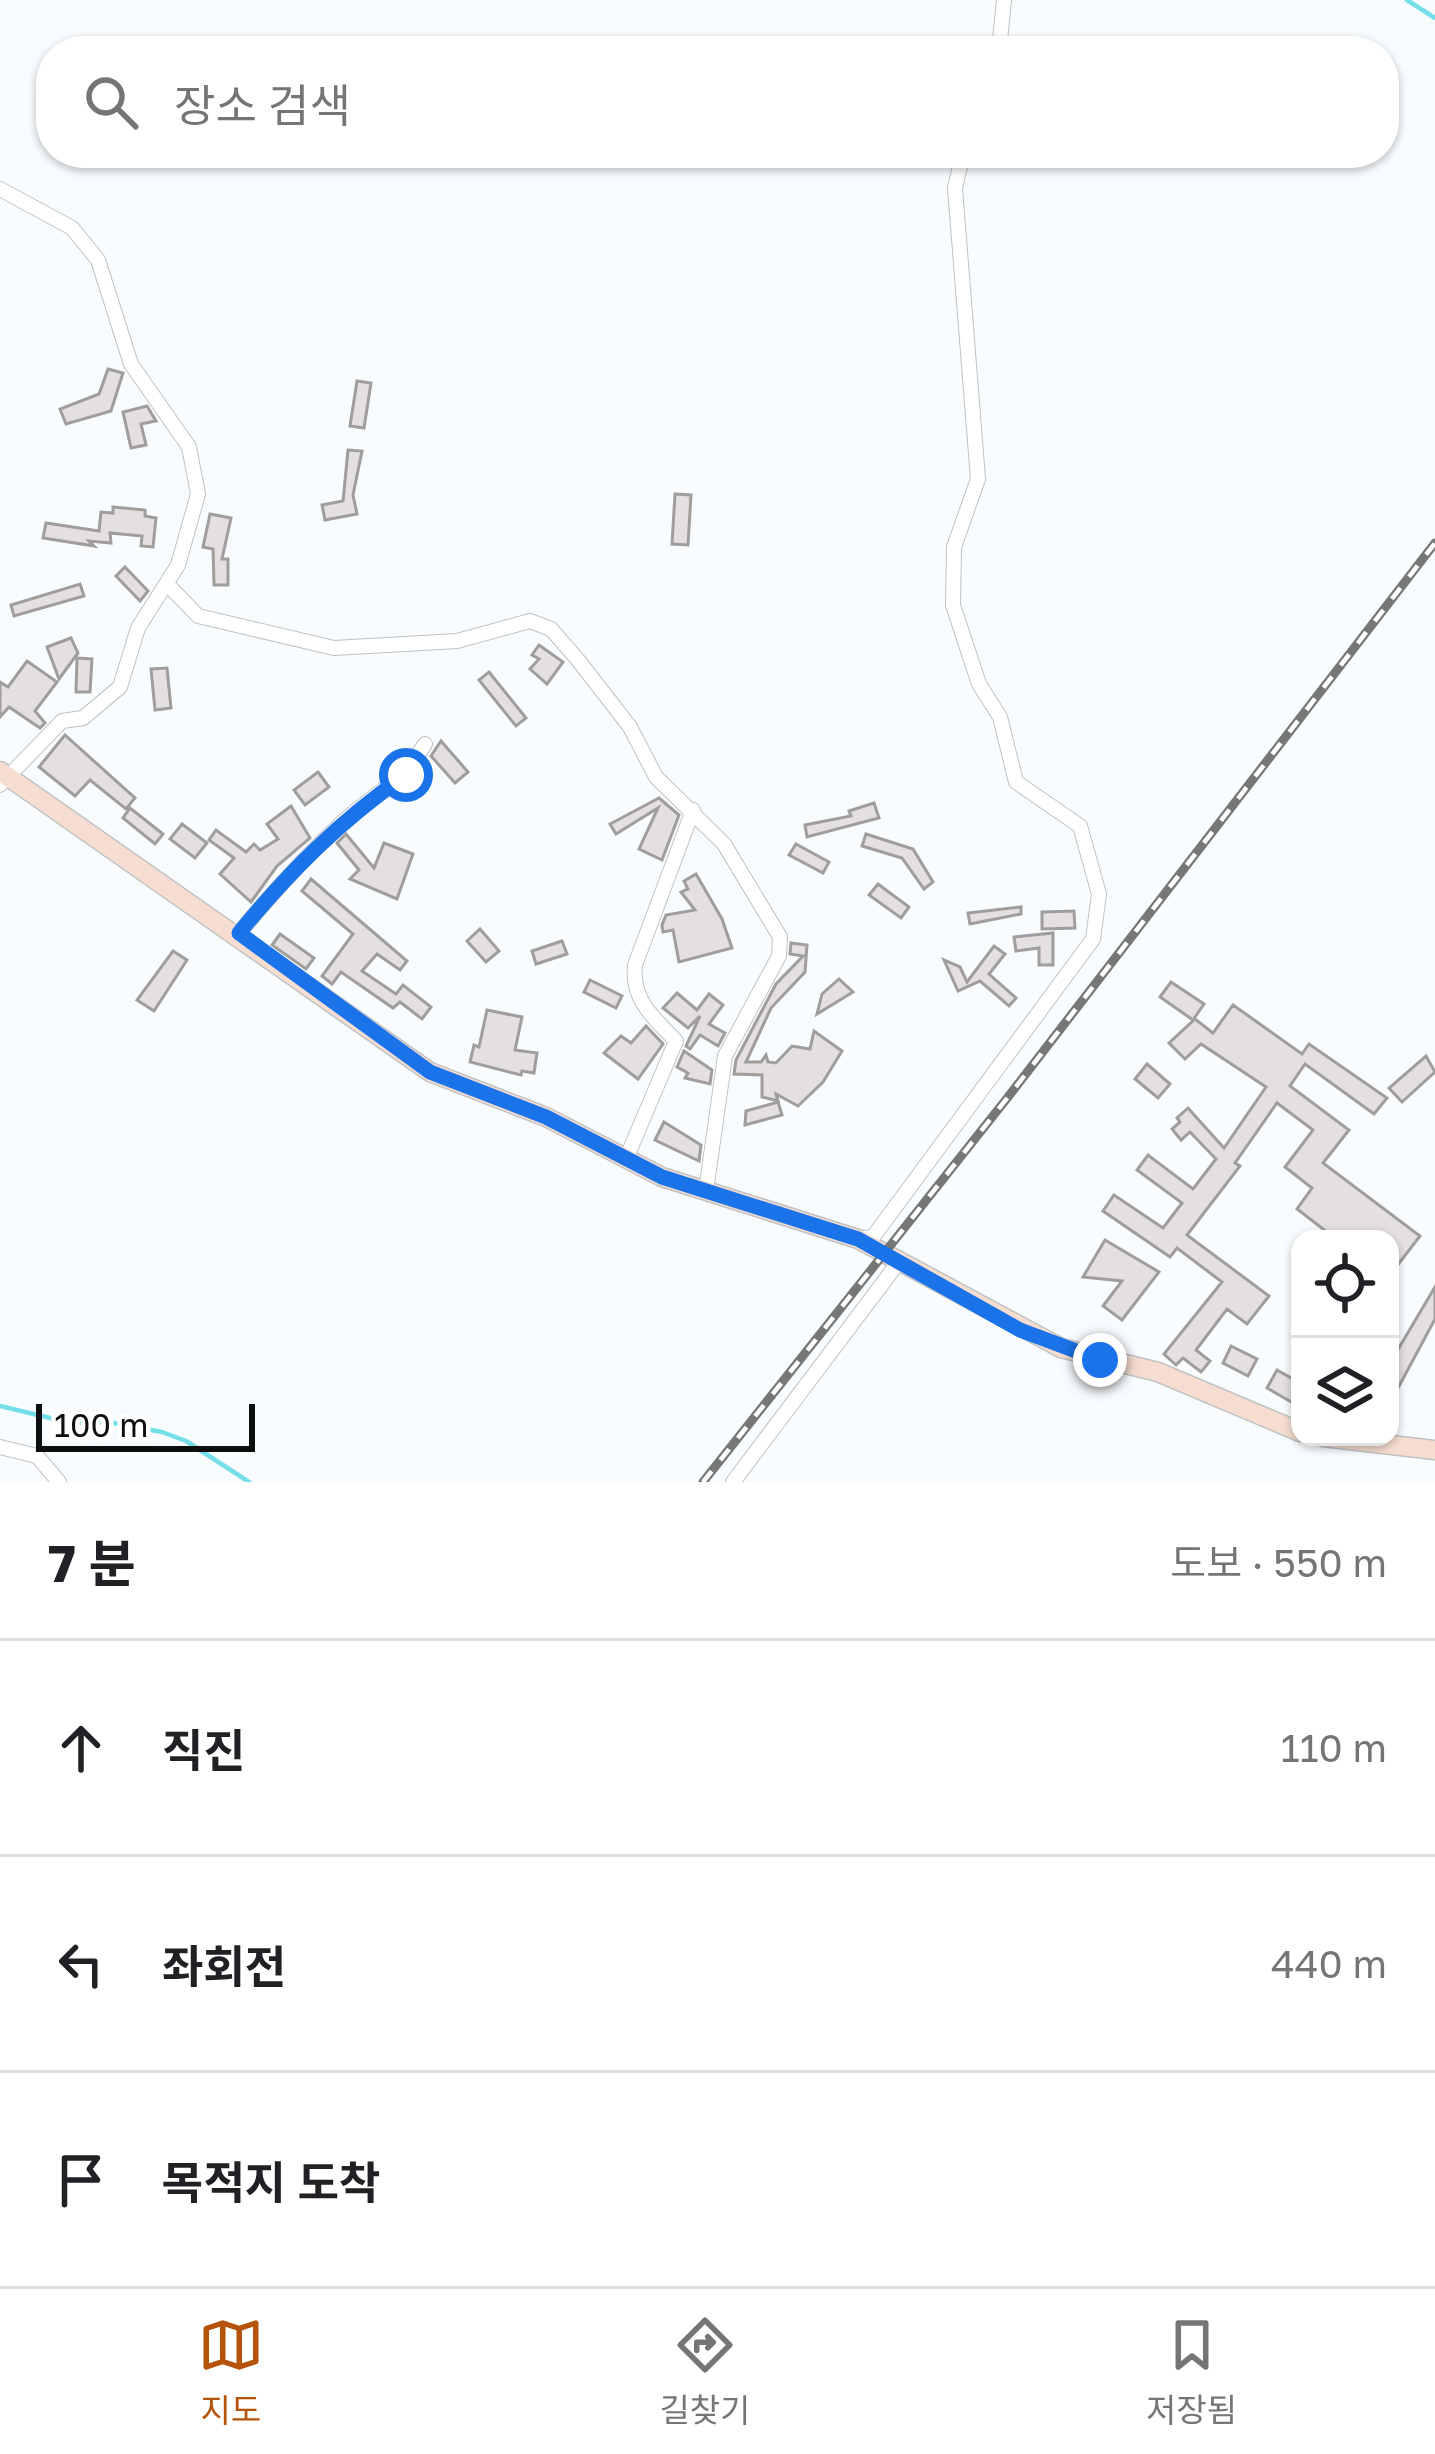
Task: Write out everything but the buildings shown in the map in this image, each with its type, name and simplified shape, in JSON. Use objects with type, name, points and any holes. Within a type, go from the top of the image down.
[{"type":"street","points":[[1000,36],[1004,0]]},
{"type":"street","points":[[858,1239],[873,1237],[1012,1054],[1086,951],[1098,918],[1095,870],[1079,826],[1016,782],[1000,717],[972,667],[953,605],[954,548],[978,479],[956,188],[961,168]]},
{"type":"street","points":[[0,189],[52,214],[87,243],[118,310],[131,364],[195,461],[199,494],[185,548],[168,586],[139,628],[120,688],[83,718],[62,721],[2,777],[239,933],[430,1072],[546,1117],[626,1159],[706,1191],[858,1239],[1040,1339],[1158,1372],[1291,1428]]},
{"type":"street","points":[[168,586],[197,616],[334,648],[457,641],[541,622],[619,712],[656,777],[724,844],[776,926],[781,946],[730,1040],[706,1191]]},
{"type":"street","points":[[239,933],[292,868],[360,806],[406,775],[425,744]]},
{"type":"street","points":[[626,1159],[676,1041],[643,1006],[634,979],[635,965],[693,810]]},
{"type":"street","points":[[733,1482],[898,1262]]},
{"type":"street","points":[[1399,1446],[1435,1450]]},
{"type":"street","points":[[0,1447],[37,1456],[59,1482]]},
{"type":"waterway","points":[[1407,0],[1435,18]]},
{"type":"waterway","points":[[0,1406],[71,1423],[108,1422],[162,1432],[186,1441],[249,1482]]},
{"type":"railway","points":[[703,1482],[1008,1097],[1435,543]]},
{"type":"route","points":[[406,775],[360,806],[292,868],[239,933],[430,1072],[546,1117],[662,1177],[858,1239],[1020,1330],[1100,1360]]}]
